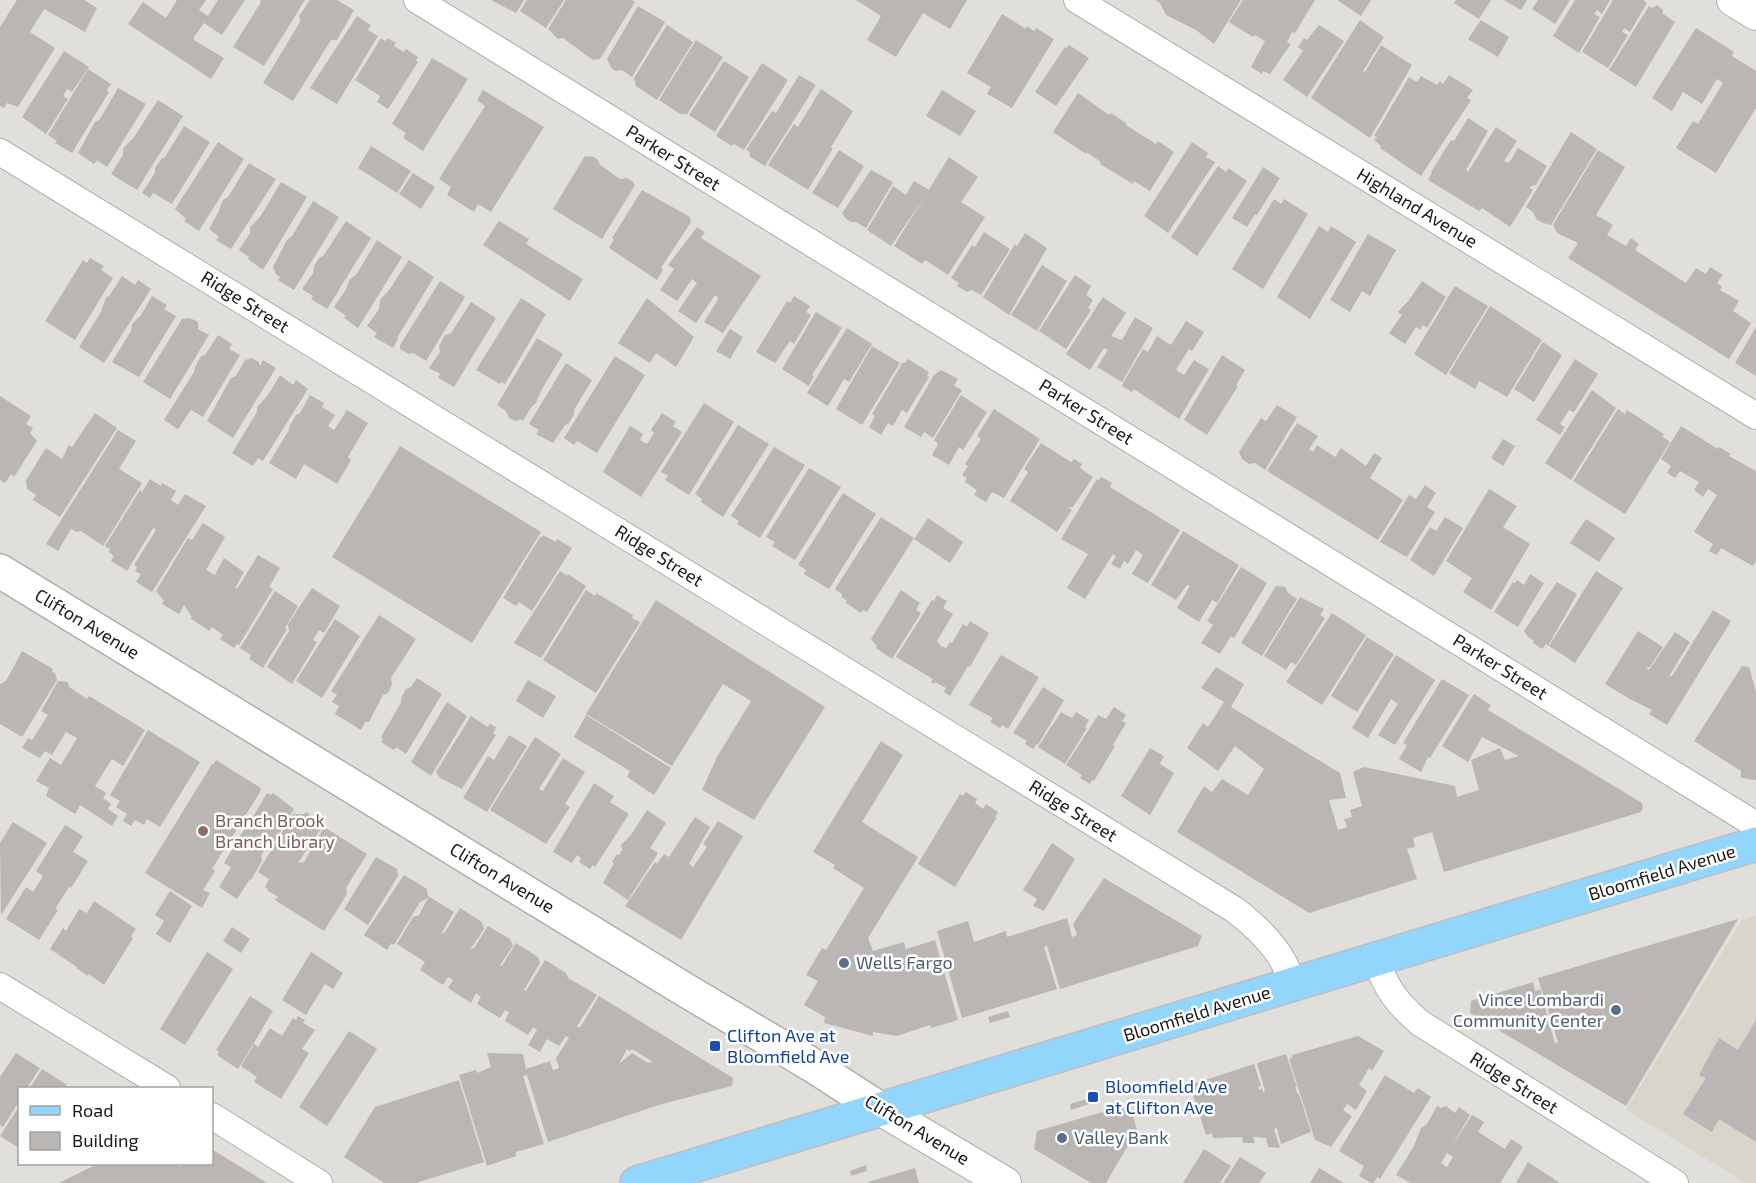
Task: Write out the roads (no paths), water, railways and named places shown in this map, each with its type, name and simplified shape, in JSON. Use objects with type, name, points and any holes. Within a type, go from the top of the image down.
[{"type":"main road","name":"Clifton Avenue","points":[[0,570],[687,991],[812,1065],[880,1109]]},
{"type":"main road","name":"Bloomfield Avenue","points":[[637,1183],[1756,844]]},
{"type":"street","name":"Parker Street","points":[[417,0],[1756,825]]},
{"type":"street","name":"Highland Avenue","points":[[1077,0],[1756,416]]},
{"type":"street","points":[[1733,0],[1756,14]]},
{"type":"street","name":"Ridge Street","points":[[0,152],[1235,910],[1249,921],[1275,949],[1285,964],[1291,986]]},
{"type":"street","name":"Ridge Street","points":[[1377,960],[1382,978],[1391,994],[1420,1023],[1675,1183]]},
{"type":"street","points":[[0,986],[164,1087]]},
{"type":"street","name":"Clifton Avenue","points":[[880,1109],[1005,1183]]},
{"type":"street","points":[[213,1117],[319,1183]]},
{"type":"place","name":"Branch Brook Branch Library","points":[[203,831]]},
{"type":"place","name":"Wells Fargo","points":[[844,963]]},
{"type":"place","name":"Vince Lombardi Community Center","points":[[1616,1010]]},
{"type":"place","name":"Clifton Ave at Bloomfield Ave","points":[[715,1046]]},
{"type":"place","name":"Bloomfield Ave at Clifton Ave","points":[[1093,1097]]},
{"type":"place","name":"Valley Bank","points":[[1062,1138]]}]
